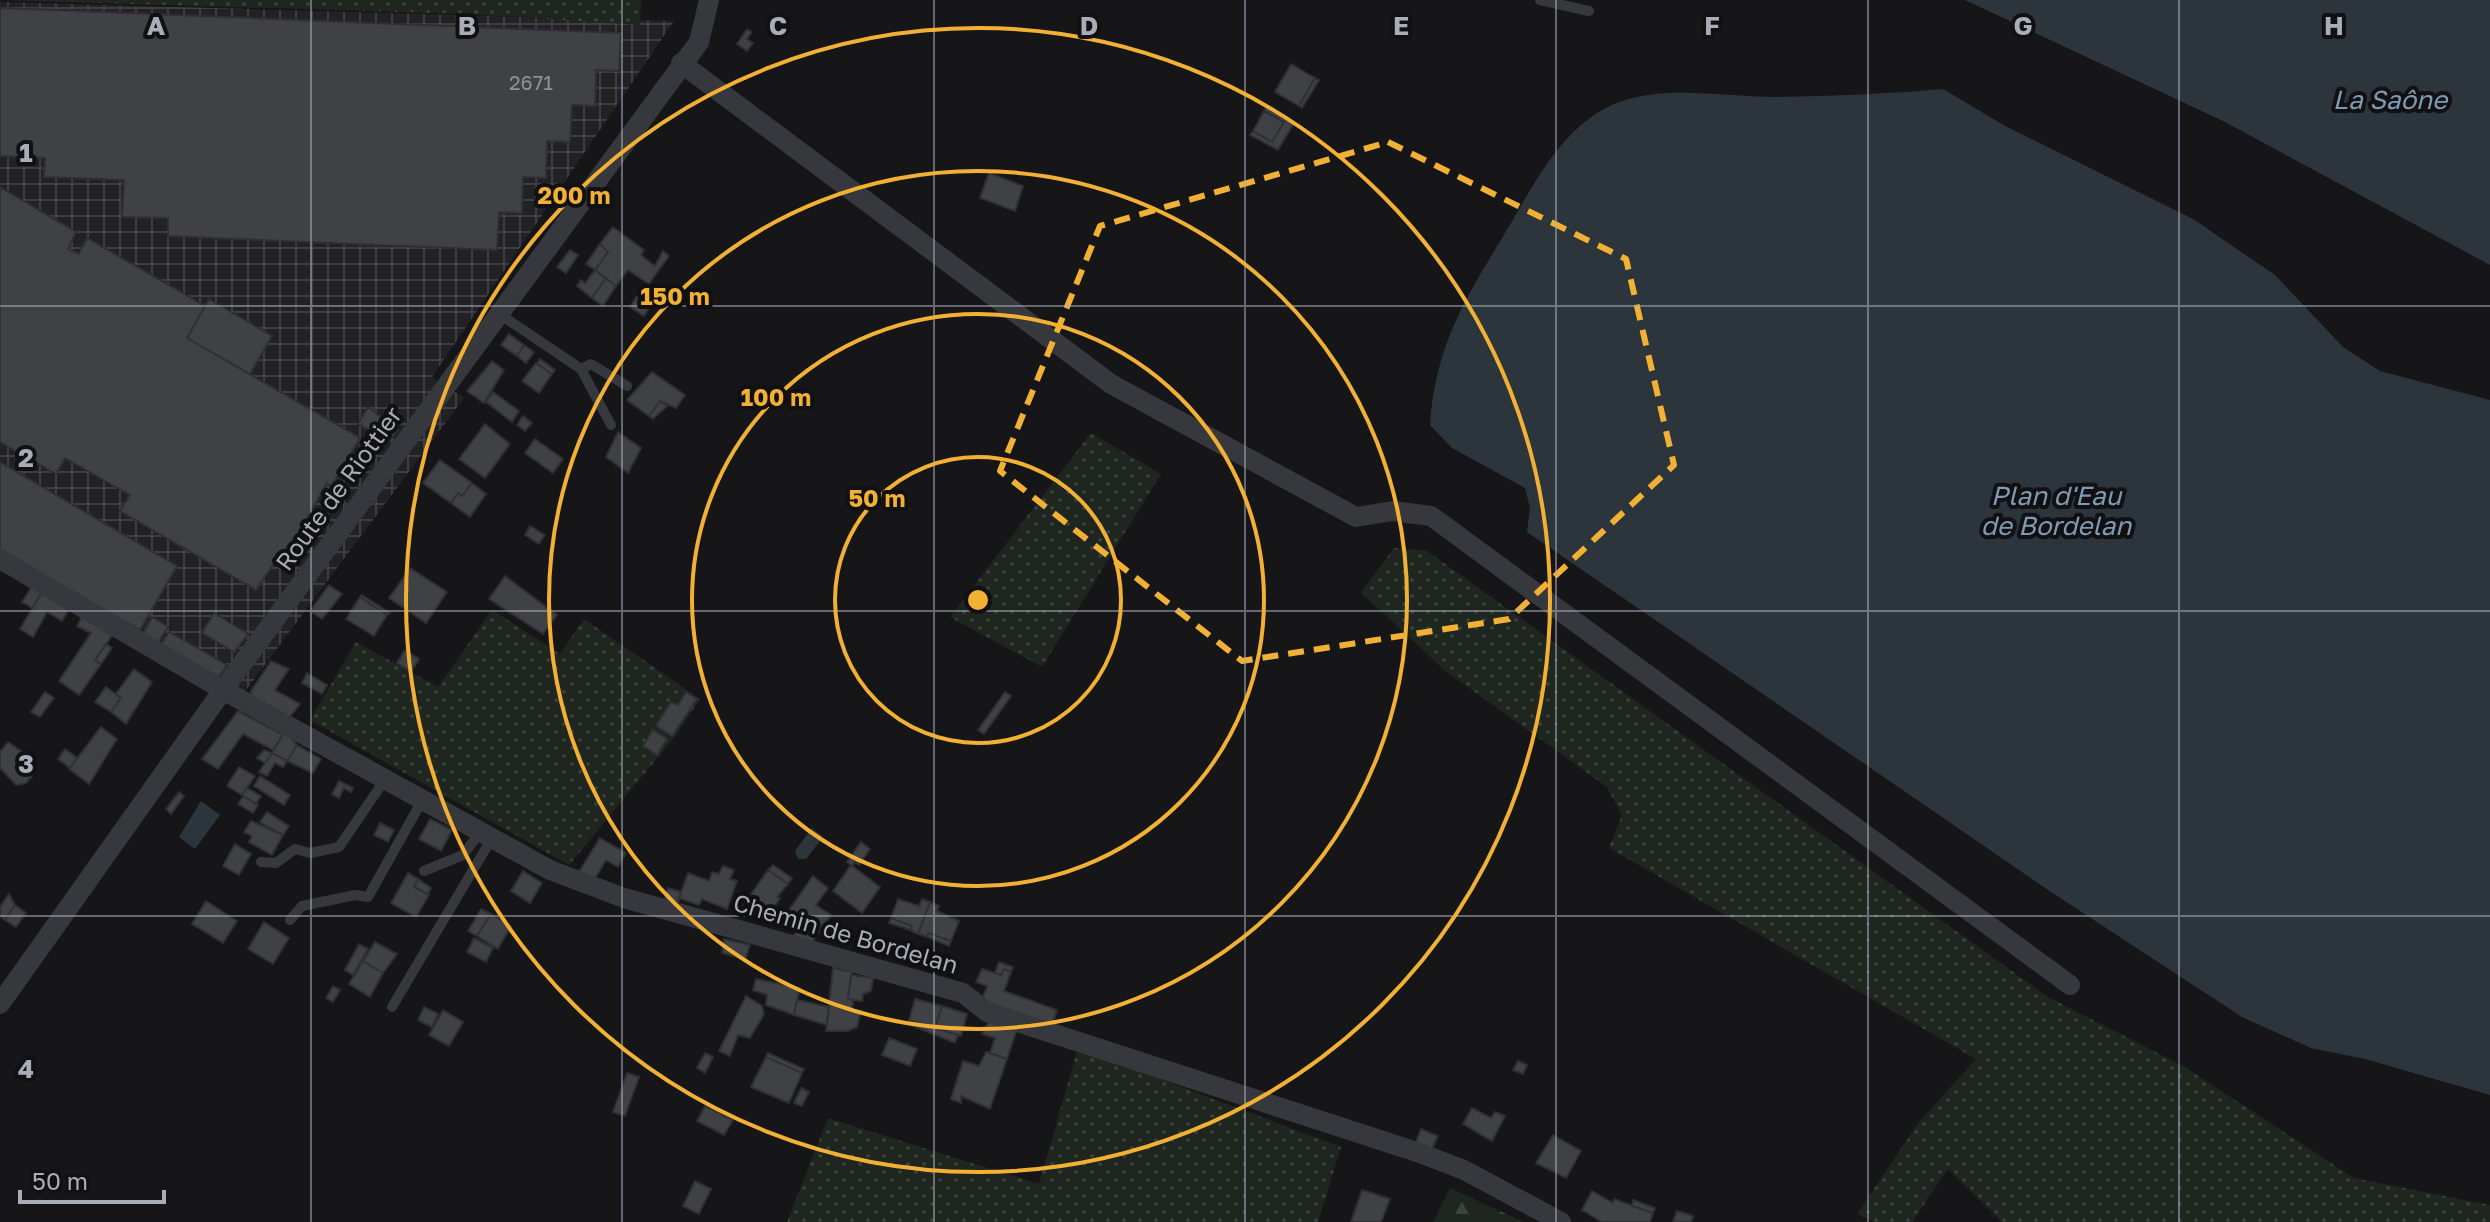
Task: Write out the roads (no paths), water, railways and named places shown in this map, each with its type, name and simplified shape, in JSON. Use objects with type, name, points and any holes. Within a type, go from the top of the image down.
[{"type":"street","name":"Route de Riottier","points":[[0,1004],[223,690],[699,42],[709,0]]},
{"type":"street","points":[[681,63],[1111,384],[1356,517],[1393,511],[1431,516],[2070,985]]},
{"type":"street","name":"Chemin de Bordelan","points":[[0,559],[223,690],[550,870],[624,898],[963,993],[987,1012],[1420,1153],[1464,1170],[1561,1222]]},
{"type":"lane","points":[[1540,0],[1589,11]]},
{"type":"lane","points":[[498,313],[581,369],[611,425]]},
{"type":"lane","points":[[581,369],[591,364],[627,386]]},
{"type":"lane","points":[[261,862],[276,863],[295,849],[310,853],[339,847],[386,778]]},
{"type":"lane","points":[[290,920],[302,906],[355,895],[368,897],[423,799]]},
{"type":"lane","points":[[424,871],[463,855],[486,834]]},
{"type":"lane","points":[[392,1007],[486,834]]},
{"type":"water","name":"La Saône","points":[[1965,0],[2490,0],[2490,265],[2223,121]]},
{"type":"water","name":"Plan d'Eau de Bordelan","points":[[1943,89],[2007,127],[2193,219],[2275,275],[2343,347],[2380,371],[2490,400],[2490,1095],[2365,1059],[2311,1048],[2242,1017],[2051,892],[1527,532],[1530,508],[1525,488],[1452,448],[1430,425],[1444,350],[1463,306],[1540,174],[1563,144],[1590,118],[1610,106],[1655,94],[1773,97]]},
{"type":"water","points":[[201,801],[220,815],[195,849],[179,837]]},
{"type":"water","points":[[812,828],[823,837],[806,859],[798,859],[795,851]]}]
